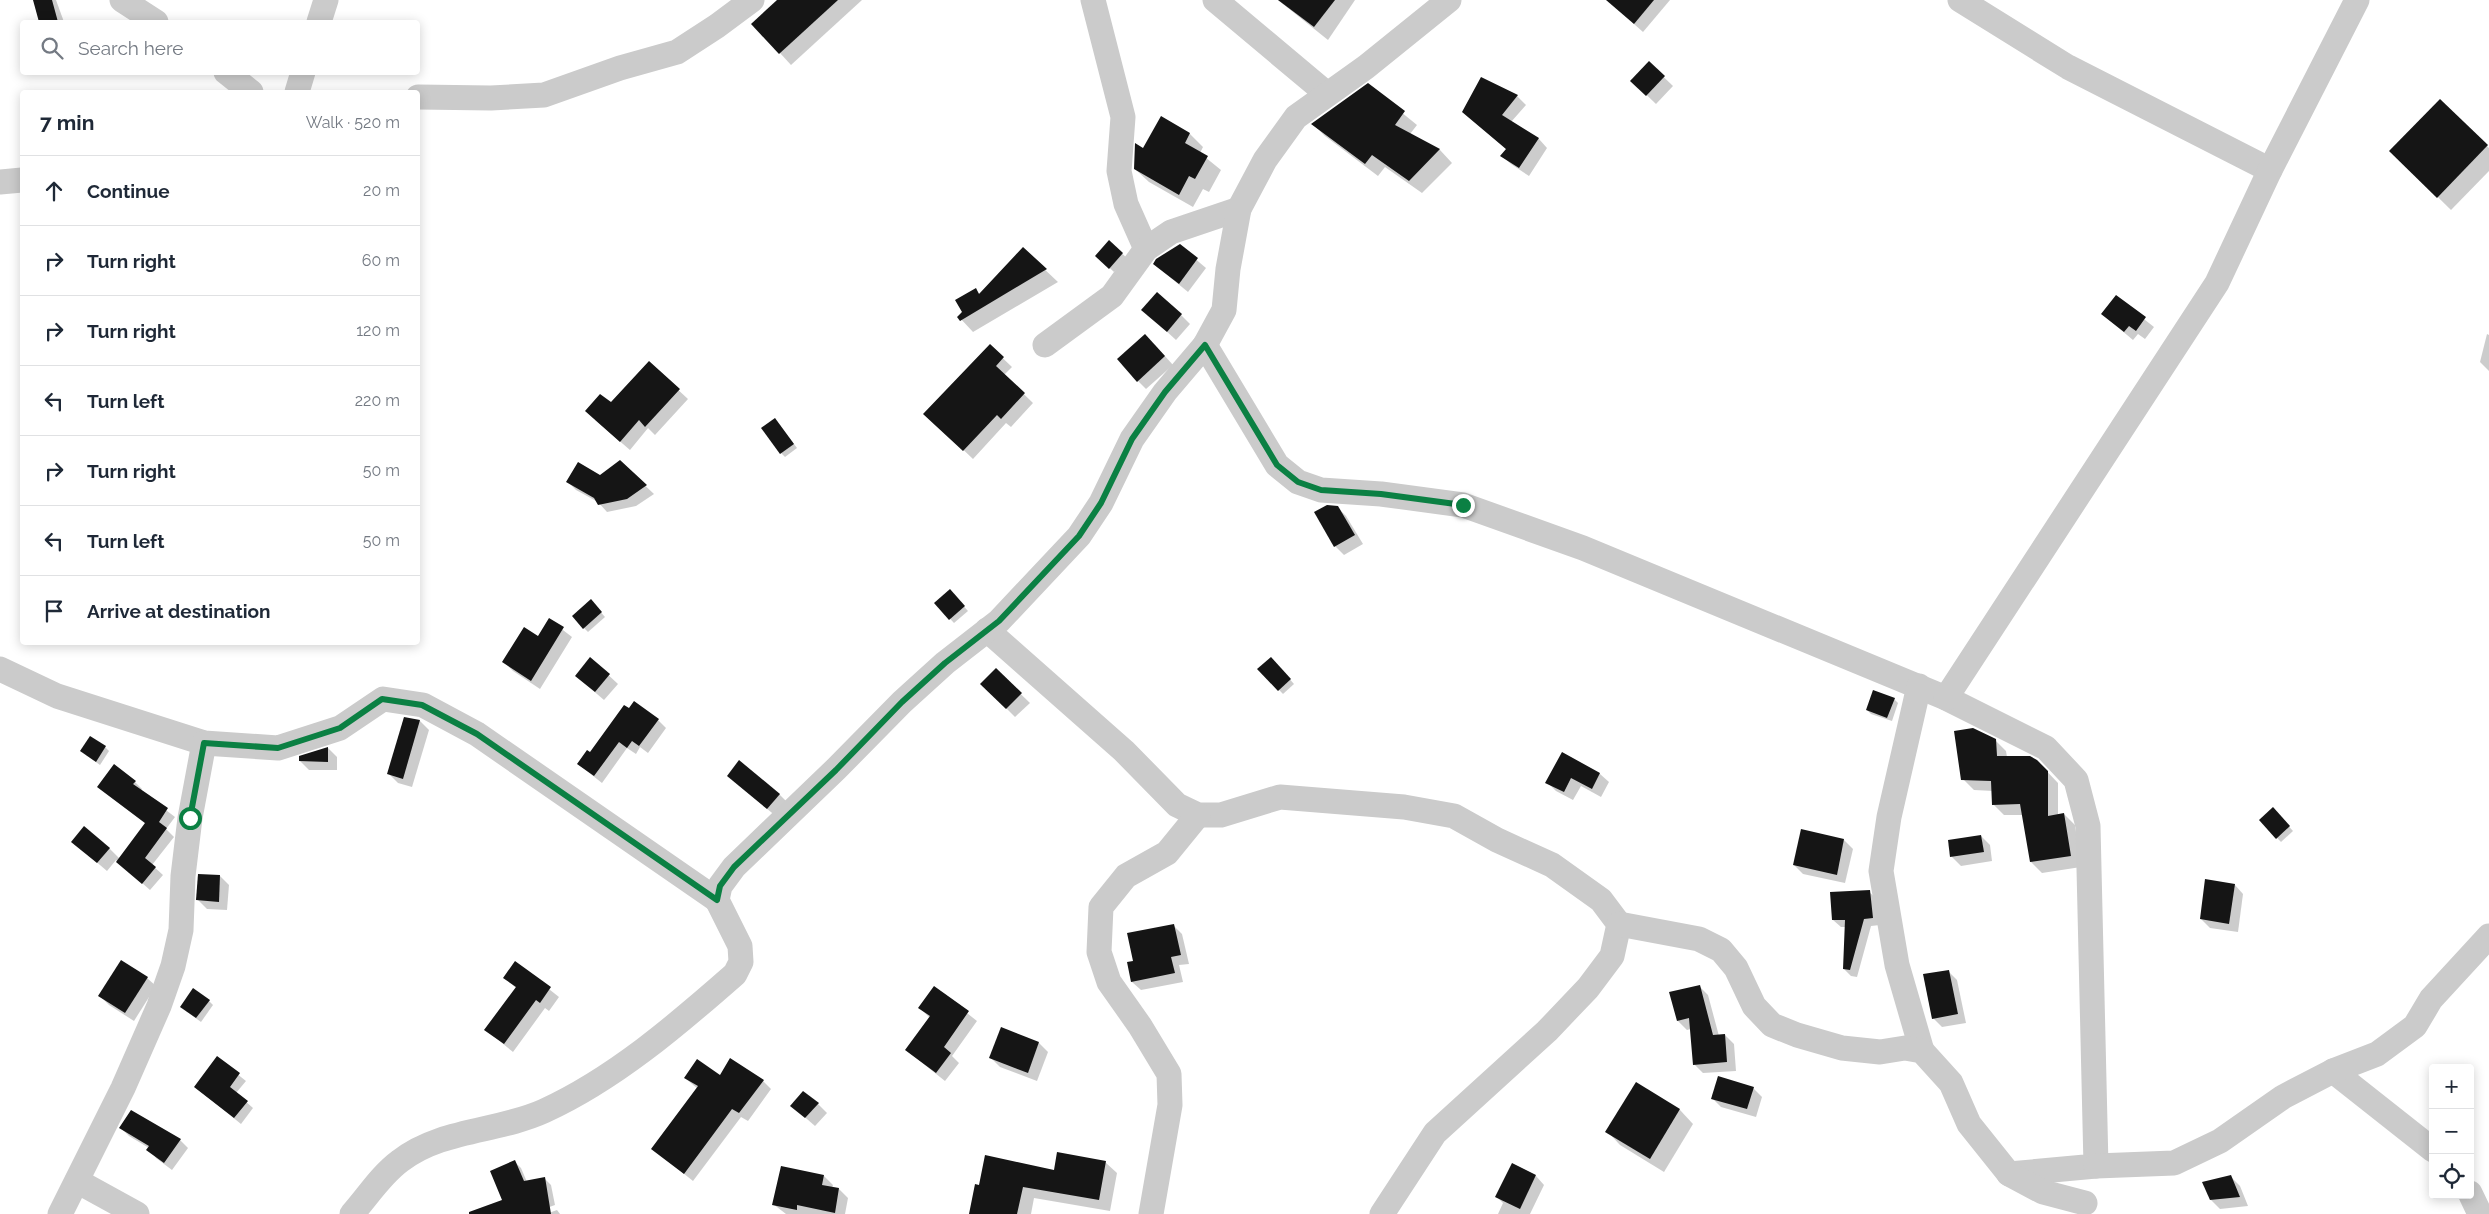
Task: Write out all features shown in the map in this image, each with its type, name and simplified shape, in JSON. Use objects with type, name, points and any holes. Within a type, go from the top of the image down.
[{"type":"street","points":[[122,0],[153,20]]},
{"type":"street","points":[[320,20],[326,0]]},
{"type":"street","points":[[420,97],[491,98],[544,95],[620,68],[677,52],[752,0]]},
{"type":"street","points":[[1093,0],[1123,117],[1119,171],[1126,204],[1146,249]]},
{"type":"street","points":[[1215,0],[1326,94]]},
{"type":"street","points":[[717,900],[720,886],[734,867],[836,770],[902,702],[945,663],[987,630],[1047,572],[1079,536],[1101,503],[1132,439],[1165,392],[1205,345],[1224,310],[1228,269],[1239,208],[1265,160],[1296,116],[1366,67],[1449,0]]},
{"type":"street","points":[[1960,0],[2068,67],[2270,170]]},
{"type":"street","points":[[1946,698],[2217,282],[2270,170],[2356,0]]},
{"type":"street","points":[[230,75],[248,90]]},
{"type":"street","points":[[298,90],[302,75]]},
{"type":"street","points":[[0,182],[20,180]]},
{"type":"street","points":[[1045,345],[1112,296],[1146,249],[1171,232],[1239,208]]},
{"type":"street","points":[[1205,345],[1277,465],[1298,482],[1321,490],[1381,494],[1463,505],[1583,548],[1919,686],[2046,748],[2076,780],[2088,826],[2096,1166]]},
{"type":"street","points":[[987,630],[1124,751],[1177,805],[1198,815],[1221,815],[1280,796],[1404,807],[1454,816],[1497,840],[1552,865],[1601,900],[1619,924],[1698,939],[1721,950],[1736,968],[1754,1006],[1772,1025],[1797,1036],[1842,1048],[1880,1052],[1905,1048],[1922,1051]]},
{"type":"street","points":[[0,669],[57,696],[204,743],[278,748],[340,728],[382,699],[422,705],[477,734],[717,900],[740,946],[741,962],[735,974],[711,996],[636,1055],[580,1092],[542,1112],[432,1143],[402,1160],[386,1173],[352,1214]]},
{"type":"street","points":[[1919,686],[1889,817],[1881,872],[1897,965],[1922,1051],[1951,1083],[1969,1124],[2009,1174],[2043,1192],[2085,1203]]},
{"type":"street","points":[[60,1214],[123,1088],[159,1006],[173,966],[181,930],[183,876],[190,818],[204,743]]},
{"type":"street","points":[[1151,1214],[1170,1105],[1169,1074],[1140,1026],[1109,982],[1099,952],[1100,907],[1126,876],[1167,853],[1198,815]]},
{"type":"street","points":[[1382,1214],[1436,1133],[1547,1031],[1588,988],[1612,956],[1619,924]]},
{"type":"street","points":[[2009,1174],[2096,1166],[2174,1163],[2220,1141],[2283,1098],[2333,1071],[2377,1054],[2415,1026],[2431,999],[2489,936]]},
{"type":"street","points":[[2333,1071],[2429,1147]]},
{"type":"street","points":[[76,1181],[137,1214]]},
{"type":"street","points":[[2473,1199],[2480,1214]]},
{"type":"building","points":[[33,0],[52,0],[57,20],[38,20]]},
{"type":"building","points":[[777,0],[838,0],[779,54],[751,24]]},
{"type":"building","points":[[1278,0],[1335,0],[1314,27]]},
{"type":"building","points":[[1606,0],[1654,0],[1634,24]]},
{"type":"building","points":[[1649,61],[1665,76],[1646,96],[1630,81]]},
{"type":"building","points":[[1481,77],[1518,95],[1502,115],[1539,138],[1519,168],[1500,156],[1506,149],[1462,112]]},
{"type":"building","points":[[1368,83],[1405,111],[1395,125],[1440,149],[1409,181],[1372,155],[1365,164],[1311,124]]},
{"type":"building","points":[[2440,99],[2488,145],[2437,198],[2389,151]]},
{"type":"building","points":[[1161,116],[1190,133],[1185,143],[1208,156],[1195,179],[1189,176],[1179,195],[1134,169],[1135,143],[1143,148]]},
{"type":"building","points":[[1109,240],[1123,253],[1109,269],[1095,256]]},
{"type":"building","points":[[1180,244],[1198,258],[1179,284],[1153,264],[1156,259]]},
{"type":"building","points":[[1023,247],[1047,269],[960,321],[957,317],[962,312],[955,300],[976,288],[979,294]]},
{"type":"building","points":[[1157,292],[1182,314],[1167,332],[1141,310]]},
{"type":"building","points":[[2116,295],[2146,317],[2136,331],[2129,326],[2124,332],[2101,314]]},
{"type":"building","points":[[1145,334],[1165,356],[1137,382],[1117,359]]},
{"type":"building","points":[[990,344],[1004,357],[996,366],[1025,393],[1001,419],[997,415],[963,451],[923,414]]},
{"type":"building","points":[[649,361],[680,389],[645,427],[639,420],[620,442],[585,411],[600,394],[611,402]]},
{"type":"building","points":[[775,418],[794,444],[780,454],[761,428]]},
{"type":"building","points":[[620,460],[647,485],[627,499],[598,505],[594,498],[566,482],[578,462],[600,475]]},
{"type":"building","points":[[1327,505],[1338,506],[1355,535],[1334,547],[1314,512]]},
{"type":"building","points":[[950,589],[965,606],[949,620],[934,603]]},
{"type":"building","points":[[591,599],[602,612],[583,629],[572,616]]},
{"type":"building","points":[[549,618],[564,627],[531,681],[502,662],[524,627],[538,636]]},
{"type":"building","points":[[590,657],[610,674],[595,692],[575,676]]},
{"type":"building","points":[[1271,657],[1291,679],[1278,691],[1257,669]]},
{"type":"building","points":[[996,668],[1022,693],[1006,709],[980,684]]},
{"type":"building","points":[[1873,690],[1895,698],[1887,718],[1866,710]]},
{"type":"building","points":[[634,701],[659,719],[639,746],[632,741],[627,748],[619,742],[594,776],[577,764],[587,750],[590,752],[624,705],[629,708]]},
{"type":"building","points":[[404,717],[420,720],[403,779],[387,774]]},
{"type":"building","points":[[1973,728],[1996,739],[1997,756],[2030,756],[2048,771],[2048,816],[2064,813],[2071,856],[2030,862],[2020,804],[1992,805],[1991,781],[1961,780],[1954,731]]},
{"type":"building","points":[[90,736],[106,746],[96,762],[80,751]]},
{"type":"building","points":[[328,747],[328,762],[299,761],[299,756]]},
{"type":"building","points":[[1562,752],[1600,773],[1592,789],[1571,778],[1564,792],[1545,783]]},
{"type":"building","points":[[739,760],[780,794],[767,809],[727,776]]},
{"type":"building","points":[[114,764],[136,781],[133,784],[168,808],[159,822],[167,828],[145,858],[156,867],[142,884],[116,862],[145,823],[97,787]]},
{"type":"building","points":[[2273,807],[2290,826],[2276,839],[2259,820]]},
{"type":"building","points":[[84,826],[110,848],[97,863],[71,842]]},
{"type":"building","points":[[1801,829],[1844,839],[1837,875],[1793,865]]},
{"type":"building","points":[[1981,835],[1984,852],[1950,857],[1948,840]]},
{"type":"building","points":[[198,874],[220,875],[219,902],[196,900]]},
{"type":"building","points":[[2205,879],[2235,884],[2229,924],[2200,919]]},
{"type":"building","points":[[1870,890],[1873,918],[1864,919],[1850,970],[1843,969],[1845,920],[1832,920],[1830,892]]},
{"type":"building","points":[[1174,924],[1181,955],[1171,957],[1175,973],[1131,982],[1127,962],[1133,961],[1127,933]]},
{"type":"building","points":[[121,960],[148,977],[125,1013],[98,996]]},
{"type":"building","points":[[515,961],[551,987],[540,1003],[536,1000],[504,1044],[484,1030],[516,987],[503,978]]},
{"type":"building","points":[[1949,970],[1958,1014],[1932,1019],[1923,974]]},
{"type":"building","points":[[1700,985],[1713,1035],[1725,1034],[1727,1062],[1693,1065],[1689,1018],[1677,1021],[1669,992]]},
{"type":"building","points":[[934,986],[969,1011],[944,1047],[951,1053],[936,1073],[905,1050],[930,1016],[918,1008]]},
{"type":"building","points":[[193,988],[210,1000],[196,1018],[180,1007]]},
{"type":"building","points":[[1001,1027],[1039,1042],[1028,1073],[989,1058]]},
{"type":"building","points":[[217,1056],[240,1073],[230,1087],[248,1101],[234,1118],[194,1087]]},
{"type":"building","points":[[730,1058],[764,1080],[739,1113],[732,1109],[684,1174],[651,1149],[698,1086],[684,1078],[697,1059],[720,1075]]},
{"type":"building","points":[[1718,1076],[1754,1087],[1747,1109],[1711,1099]]},
{"type":"building","points":[[1636,1082],[1680,1109],[1650,1159],[1605,1132]]},
{"type":"building","points":[[803,1091],[819,1103],[805,1118],[790,1106]]},
{"type":"building","points":[[131,1110],[181,1139],[164,1163],[146,1150],[149,1146],[119,1128]]},
{"type":"building","points":[[1057,1152],[1106,1161],[1099,1200],[1023,1187],[1017,1214],[969,1214],[975,1184],[979,1185],[985,1155],[1054,1170]]},
{"type":"building","points":[[515,1160],[524,1181],[545,1177],[551,1214],[469,1214],[469,1212],[502,1200],[490,1171]]},
{"type":"building","points":[[1512,1163],[1536,1175],[1520,1209],[1495,1197]]},
{"type":"building","points":[[781,1166],[824,1175],[822,1185],[839,1188],[835,1213],[797,1205],[797,1210],[772,1205]]},
{"type":"building","points":[[2231,1175],[2240,1197],[2210,1200],[2202,1182]]},
{"type":"route","points":[[190,818],[204,743],[278,748],[340,728],[382,699],[422,705],[477,734],[717,900],[720,886],[734,867],[836,770],[902,702],[945,663],[999,621],[1079,536],[1101,503],[1132,439],[1165,392],[1205,345],[1277,465],[1298,482],[1321,490],[1381,494],[1463,505]]}]
